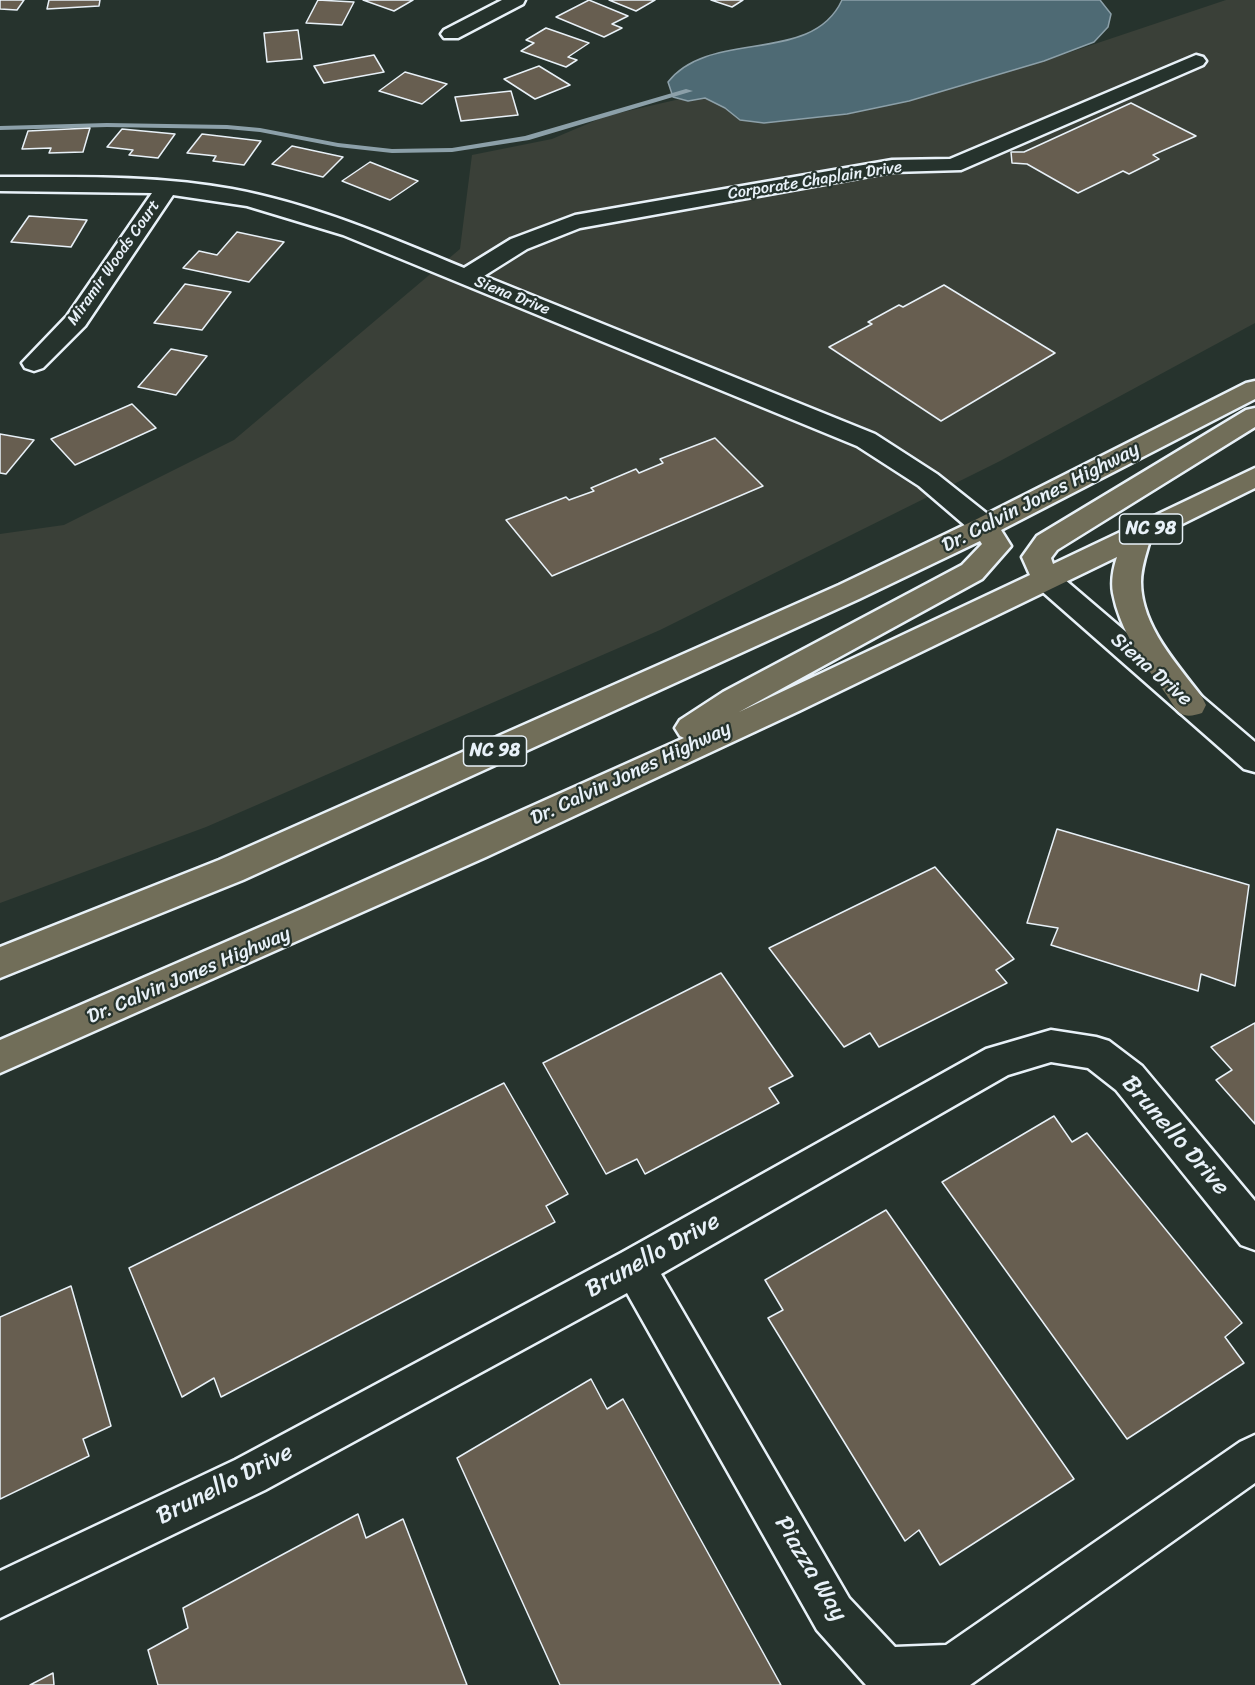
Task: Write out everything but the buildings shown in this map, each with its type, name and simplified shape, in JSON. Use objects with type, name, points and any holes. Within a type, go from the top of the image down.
[{"type":"highway","name":"Dr. Calvin Jones Highway","points":[[0,963],[231,870],[849,592],[985,527],[1255,390]]},
{"type":"highway","points":[[1047,580],[1036,557],[1047,543],[1255,416]]},
{"type":"highway","name":"Dr. Calvin Jones Highway","points":[[0,1057],[267,942],[592,793],[1047,580],[1255,477]]},
{"type":"highway","points":[[592,793],[734,700],[972,572],[997,546],[985,527]]},
{"type":"highway","points":[[1137,536],[1128,566],[1127,590],[1134,616],[1149,648],[1191,705]]},
{"type":"highway","points":[[0,974],[40,947]]},
{"type":"street","points":[[451,34],[516,0]]},
{"type":"street","name":"Corporate Chaplain Drive","points":[[466,277],[519,244],[575,222],[892,166],[953,165],[1196,61]]},
{"type":"street","name":"Siena Drive","points":[[0,184],[86,183],[167,188],[232,196],[351,230],[866,440],[928,480],[985,527]]},
{"type":"street","name":"Miramir Woods Court","points":[[34,363],[76,321],[167,188]]},
{"type":"street","name":"Siena Drive","points":[[1047,580],[1255,760]]},
{"type":"street","name":"Brunello Drive","points":[[0,1595],[249,1475],[635,1267],[999,1060],[1051,1046],[1096,1053],[1129,1078],[1255,1231]]},
{"type":"street","name":"Piazza Way","points":[[635,1267],[833,1614],[885,1671],[953,1668],[1255,1457]]},
{"type":"shaded area","points":[[1226,0],[1255,0],[1255,323],[1000,461],[660,630],[206,827],[0,903],[0,534],[64,525],[234,440],[460,249],[472,155],[552,139],[606,116],[693,96],[705,98],[764,123],[847,114],[909,101],[1044,61]]},
{"type":"water","points":[[842,0],[1100,0],[1111,14],[1108,27],[1094,42],[1044,61],[909,101],[847,114],[764,123],[740,120],[725,108],[705,98],[688,101],[673,97],[668,82],[686,66],[709,56],[785,41],[808,33],[828,20]]},
{"type":"waterway","points":[[0,128],[107,125],[227,127],[260,130],[338,145],[392,151],[452,150],[526,138],[689,91]]}]
